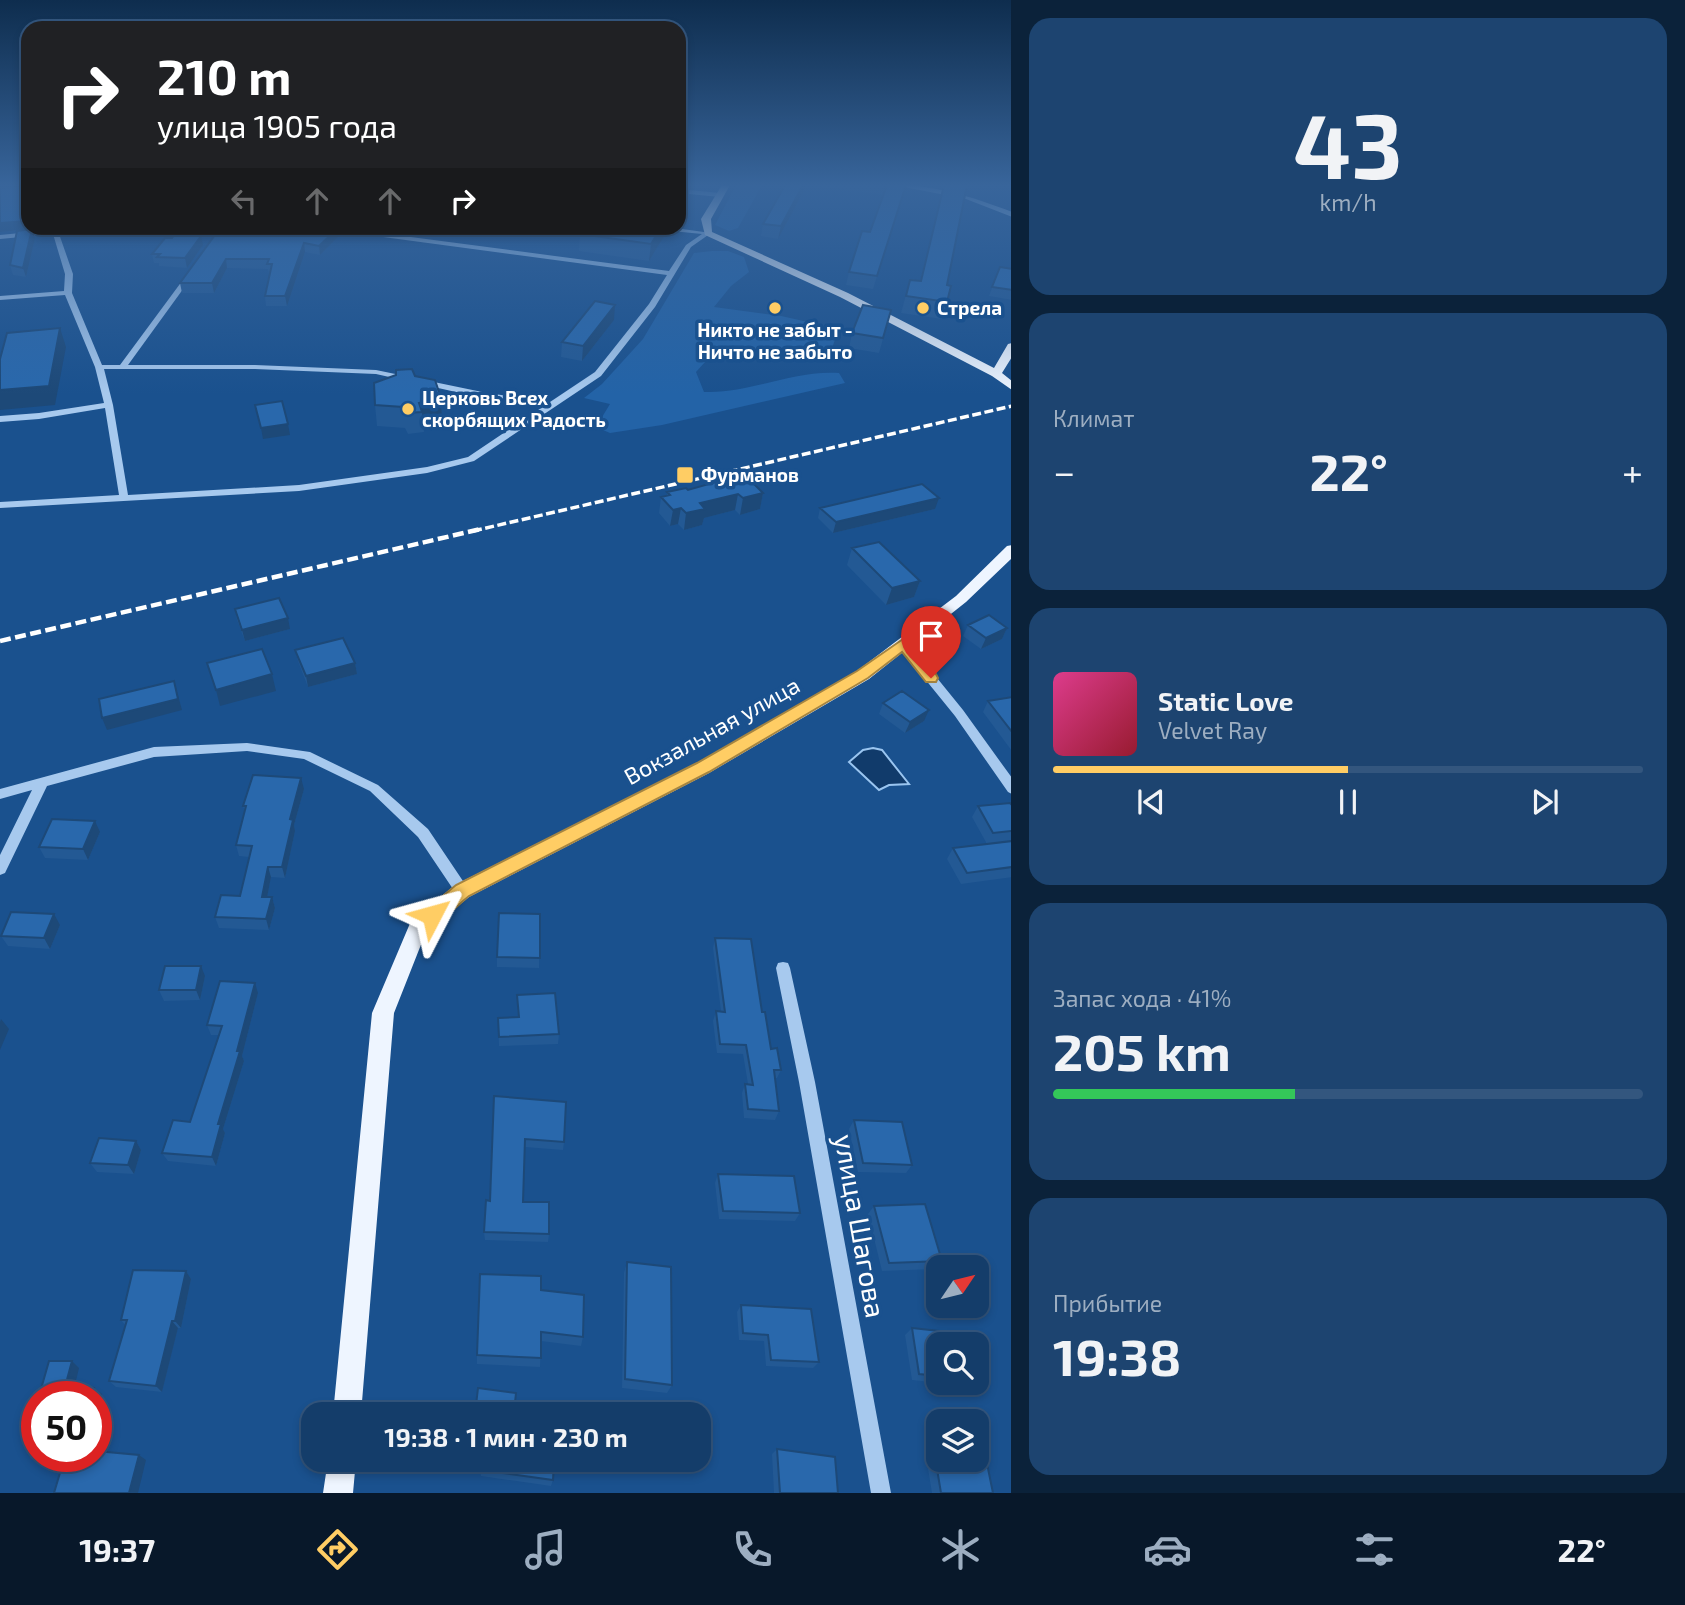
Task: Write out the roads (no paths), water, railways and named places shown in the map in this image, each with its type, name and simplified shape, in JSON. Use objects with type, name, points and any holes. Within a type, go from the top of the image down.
[{"type":"main road","points":[[756,255],[844,295],[996,374],[1011,387]]},
{"type":"main road","points":[[996,374],[1011,346]]},
{"type":"main road","name":"Вокзальная улица","points":[[348,1402],[383,1013],[418,927],[462,891],[703,768],[863,675],[961,599],[1011,549]]},
{"type":"main road","points":[[338,1493],[341,1472]]},
{"type":"street","points":[[62,255],[69,274],[68,293],[99,367],[109,405],[124,498]]},
{"type":"street","points":[[532,255],[670,273]]},
{"type":"street","points":[[0,505],[299,488],[427,470],[471,459],[598,374],[652,305],[682,255]]},
{"type":"street","points":[[124,366],[197,264]]},
{"type":"street","points":[[0,298],[68,293]]},
{"type":"street","points":[[99,367],[376,372],[487,396],[553,405]]},
{"type":"street","points":[[0,419],[109,405]]},
{"type":"street","points":[[903,644],[959,713],[1011,789]]},
{"type":"street","points":[[0,794],[154,752],[247,747],[306,755],[374,788],[423,833],[462,891]]},
{"type":"street","points":[[0,869],[42,783]]},
{"type":"street","name":"улица Шагова","points":[[783,968],[807,1082],[881,1493]]},
{"type":"railway","points":[[473,531],[1011,406]]},
{"type":"railway","points":[[0,641],[481,529]]},
{"type":"place","name":"Никто не забыт - Ничто не забыто","points":[[775,308]]},
{"type":"place","name":"Стрела","points":[[923,308]]},
{"type":"place","name":"Церковь Всех скорбящих Радость","points":[[408,409]]},
{"type":"place","name":"Фурманов","points":[[685,475]]}]
